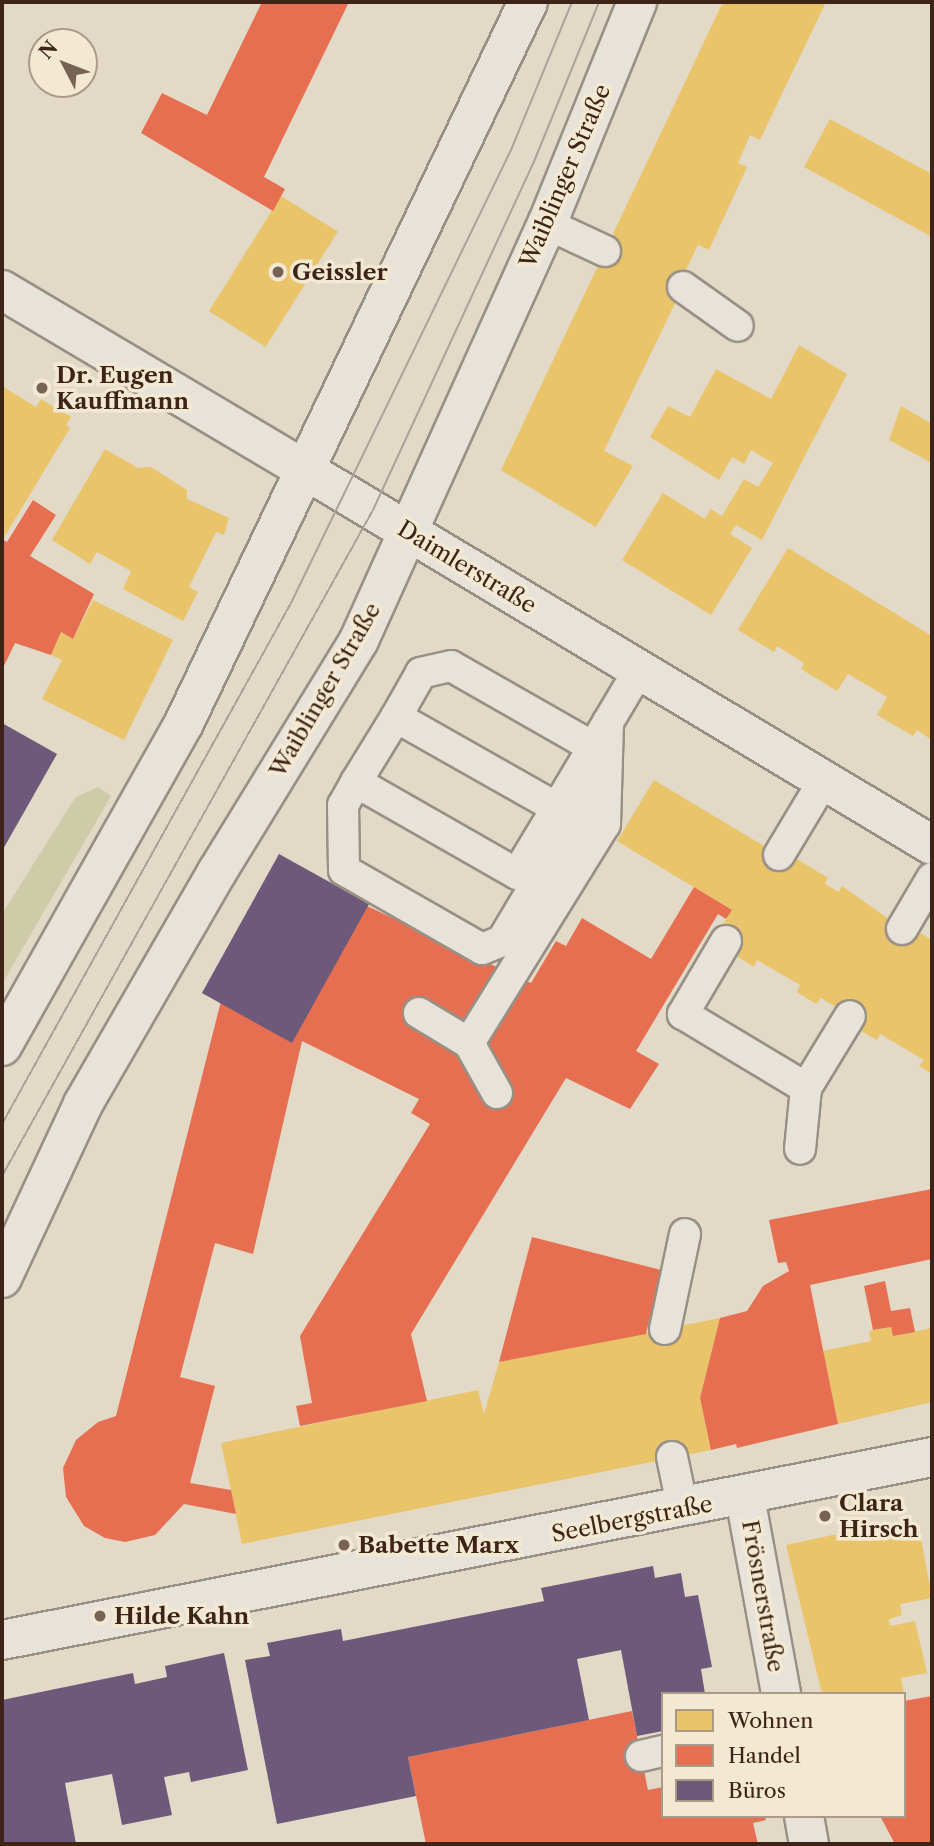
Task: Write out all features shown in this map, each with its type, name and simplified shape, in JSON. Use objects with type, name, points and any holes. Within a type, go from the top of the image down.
[{"type":"main road","points":[[2,1046],[184,723],[307,471],[528,2]]},
{"type":"main road","name":"Waiblinger Straße","points":[[2,1278],[83,1104],[216,872],[345,664],[409,532],[547,224],[637,2]]},
{"type":"main road","name":"Daimlerstraße","points":[[2,290],[932,845]]},
{"type":"main road","name":"Seelbergstraße","points":[[2,1640],[745,1497],[932,1457]]},
{"type":"main road","name":"Frösnerstraße","points":[[745,1497],[781,1692]]},
{"type":"main road","points":[[804,1818],[809,1844]]},
{"type":"lane","points":[[547,224],[605,251]]},
{"type":"lane","points":[[683,287],[738,326]]},
{"type":"lane","points":[[451,666],[601,734],[596,783],[502,941],[482,949],[344,870],[343,805],[421,673],[451,666]]},
{"type":"lane","points":[[356,782],[517,874],[639,670]]},
{"type":"lane","points":[[396,717],[557,808]]},
{"type":"lane","points":[[470,1043],[605,824],[601,734]]},
{"type":"lane","points":[[779,855],[824,780]]},
{"type":"lane","points":[[902,929],[932,878]]},
{"type":"lane","points":[[726,941],[683,1014],[806,1088]]},
{"type":"lane","points":[[419,1013],[470,1043],[497,1093]]},
{"type":"lane","points":[[800,1149],[806,1088],[850,1016]]},
{"type":"lane","points":[[665,1329],[685,1234]]},
{"type":"lane","points":[[672,1457],[683,1509]]},
{"type":"shaded area","points":[[98,787],[111,796],[2,984],[2,914],[75,798]]},
{"type":"building: Wohnen","points":[[723,2],[826,2],[760,140],[750,135],[738,163],[747,167],[709,250],[698,245],[685,272],[689,274],[604,451],[633,466],[596,527],[501,470]]},
{"type":"building: Wohnen","points":[[830,119],[932,174],[932,237],[804,167]]},
{"type":"building: Wohnen","name":"Geissler","points":[[281,196],[338,232],[266,347],[209,311]]},
{"type":"building: Wohnen","points":[[799,345],[847,374],[762,540],[736,525],[730,534],[752,548],[711,615],[622,560],[663,493],[705,519],[711,509],[722,516],[744,479],[758,487],[773,463],[751,450],[744,464],[732,457],[719,480],[650,437],[668,406],[690,417],[716,369],[771,399]]},
{"type":"building: Wohnen","points":[[2,386],[36,407],[41,399],[71,417],[66,425],[70,428],[2,541]]},
{"type":"building: Wohnen","points":[[901,406],[932,424],[932,463],[889,440]]},
{"type":"building: Wohnen","points":[[105,449],[138,468],[151,467],[187,490],[187,499],[229,518],[224,535],[216,532],[189,587],[198,592],[183,621],[123,589],[131,571],[97,552],[90,564],[52,540]]},
{"type":"building: Wohnen","points":[[788,548],[932,636],[932,740],[917,730],[913,736],[877,715],[887,697],[848,674],[837,691],[801,669],[804,663],[777,646],[774,652],[738,630]]},
{"type":"building: Wohnen","points":[[93,600],[173,640],[124,740],[42,699],[62,660],[51,655],[61,632],[73,639]]},
{"type":"building: Wohnen","points":[[654,780],[789,861],[792,856],[828,878],[825,884],[839,892],[842,886],[913,936],[915,930],[932,940],[932,1074],[919,1066],[924,1060],[880,1034],[877,1040],[856,1028],[859,1021],[821,998],[816,1004],[797,992],[800,985],[757,960],[754,967],[733,954],[716,935],[732,910],[617,841]]},
{"type":"building: Wohnen","points":[[720,1318],[700,1398],[711,1450],[242,1544],[221,1443],[478,1390],[484,1414],[499,1362]]},
{"type":"building: Wohnen","points":[[891,1327],[893,1336],[932,1328],[932,1402],[838,1424],[823,1351],[871,1341],[869,1331]]},
{"type":"building: Wohnen","points":[[918,1522],[932,1598],[900,1604],[902,1615],[889,1619],[890,1626],[915,1621],[927,1673],[901,1678],[904,1692],[822,1692],[786,1545],[870,1527],[871,1532]]},
{"type":"building: Handel","points":[[262,2],[349,2],[264,177],[285,189],[273,211],[141,133],[162,93],[207,115]]},
{"type":"building: Handel","points":[[33,500],[56,515],[30,556],[94,594],[73,639],[61,632],[51,655],[15,643],[2,670],[2,539],[7,542]]},
{"type":"building: Handel","points":[[694,887],[732,910],[726,919],[718,914],[636,1051],[659,1064],[630,1109],[566,1078],[411,1334],[427,1401],[300,1426],[296,1406],[312,1403],[300,1336],[430,1124],[411,1113],[419,1099],[302,1041],[253,1254],[215,1243],[180,1377],[215,1386],[190,1483],[231,1490],[236,1514],[184,1504],[155,1535],[125,1542],[105,1538],[84,1526],[66,1497],[63,1468],[76,1440],[98,1422],[116,1416],[221,1001],[293,1037],[367,906],[531,983],[556,941],[566,946],[582,918],[651,959]]},
{"type":"building: Handel","points":[[932,1189],[932,1259],[810,1285],[838,1424],[737,1448],[736,1444],[711,1450],[700,1398],[720,1318],[747,1311],[763,1286],[789,1271],[786,1262],[778,1263],[769,1220]]},
{"type":"building: Handel","points":[[532,1237],[661,1270],[646,1334],[499,1362]]},
{"type":"building: Handel","points":[[885,1281],[891,1311],[910,1308],[915,1332],[893,1336],[891,1327],[873,1330],[864,1286]]},
{"type":"building: Handel","points":[[932,1696],[932,1844],[895,1844],[881,1818],[906,1818],[906,1701]]},
{"type":"building: Handel","points":[[632,1711],[648,1790],[661,1787],[661,1818],[766,1820],[753,1823],[758,1844],[426,1844],[408,1757]]},
{"type":"building: Büros","points":[[2,723],[57,754],[2,851]]},
{"type":"building: Büros","points":[[279,854],[369,904],[292,1043],[202,993]]},
{"type":"building: Büros","points":[[653,1566],[655,1578],[681,1573],[685,1597],[698,1595],[712,1667],[701,1669],[705,1692],[661,1692],[661,1731],[637,1736],[621,1650],[577,1659],[589,1720],[408,1757],[416,1796],[277,1824],[245,1660],[270,1656],[267,1643],[341,1629],[343,1641],[544,1601],[541,1588]]},
{"type":"building: Büros","points":[[224,1653],[248,1770],[191,1782],[189,1772],[164,1777],[172,1815],[122,1825],[112,1774],[65,1783],[76,1844],[2,1844],[2,1700],[133,1673],[135,1684],[167,1677],[165,1666]]},
{"type":"tram line","points":[[2,1124],[291,603],[511,150],[572,2]]},
{"type":"tram line","points":[[2,1176],[373,510],[533,164],[599,2]]},
{"type":"place","name":"Geissler","points":[[278,272]]},
{"type":"place","name":"Dr. Eugen Kauffmann","points":[[42,388]]},
{"type":"place","name":"Clara Hirsch","points":[[825,1516]]},
{"type":"place","name":"Babette Marx","points":[[344,1545]]},
{"type":"place","name":"Hilde Kahn","points":[[100,1616]]}]
